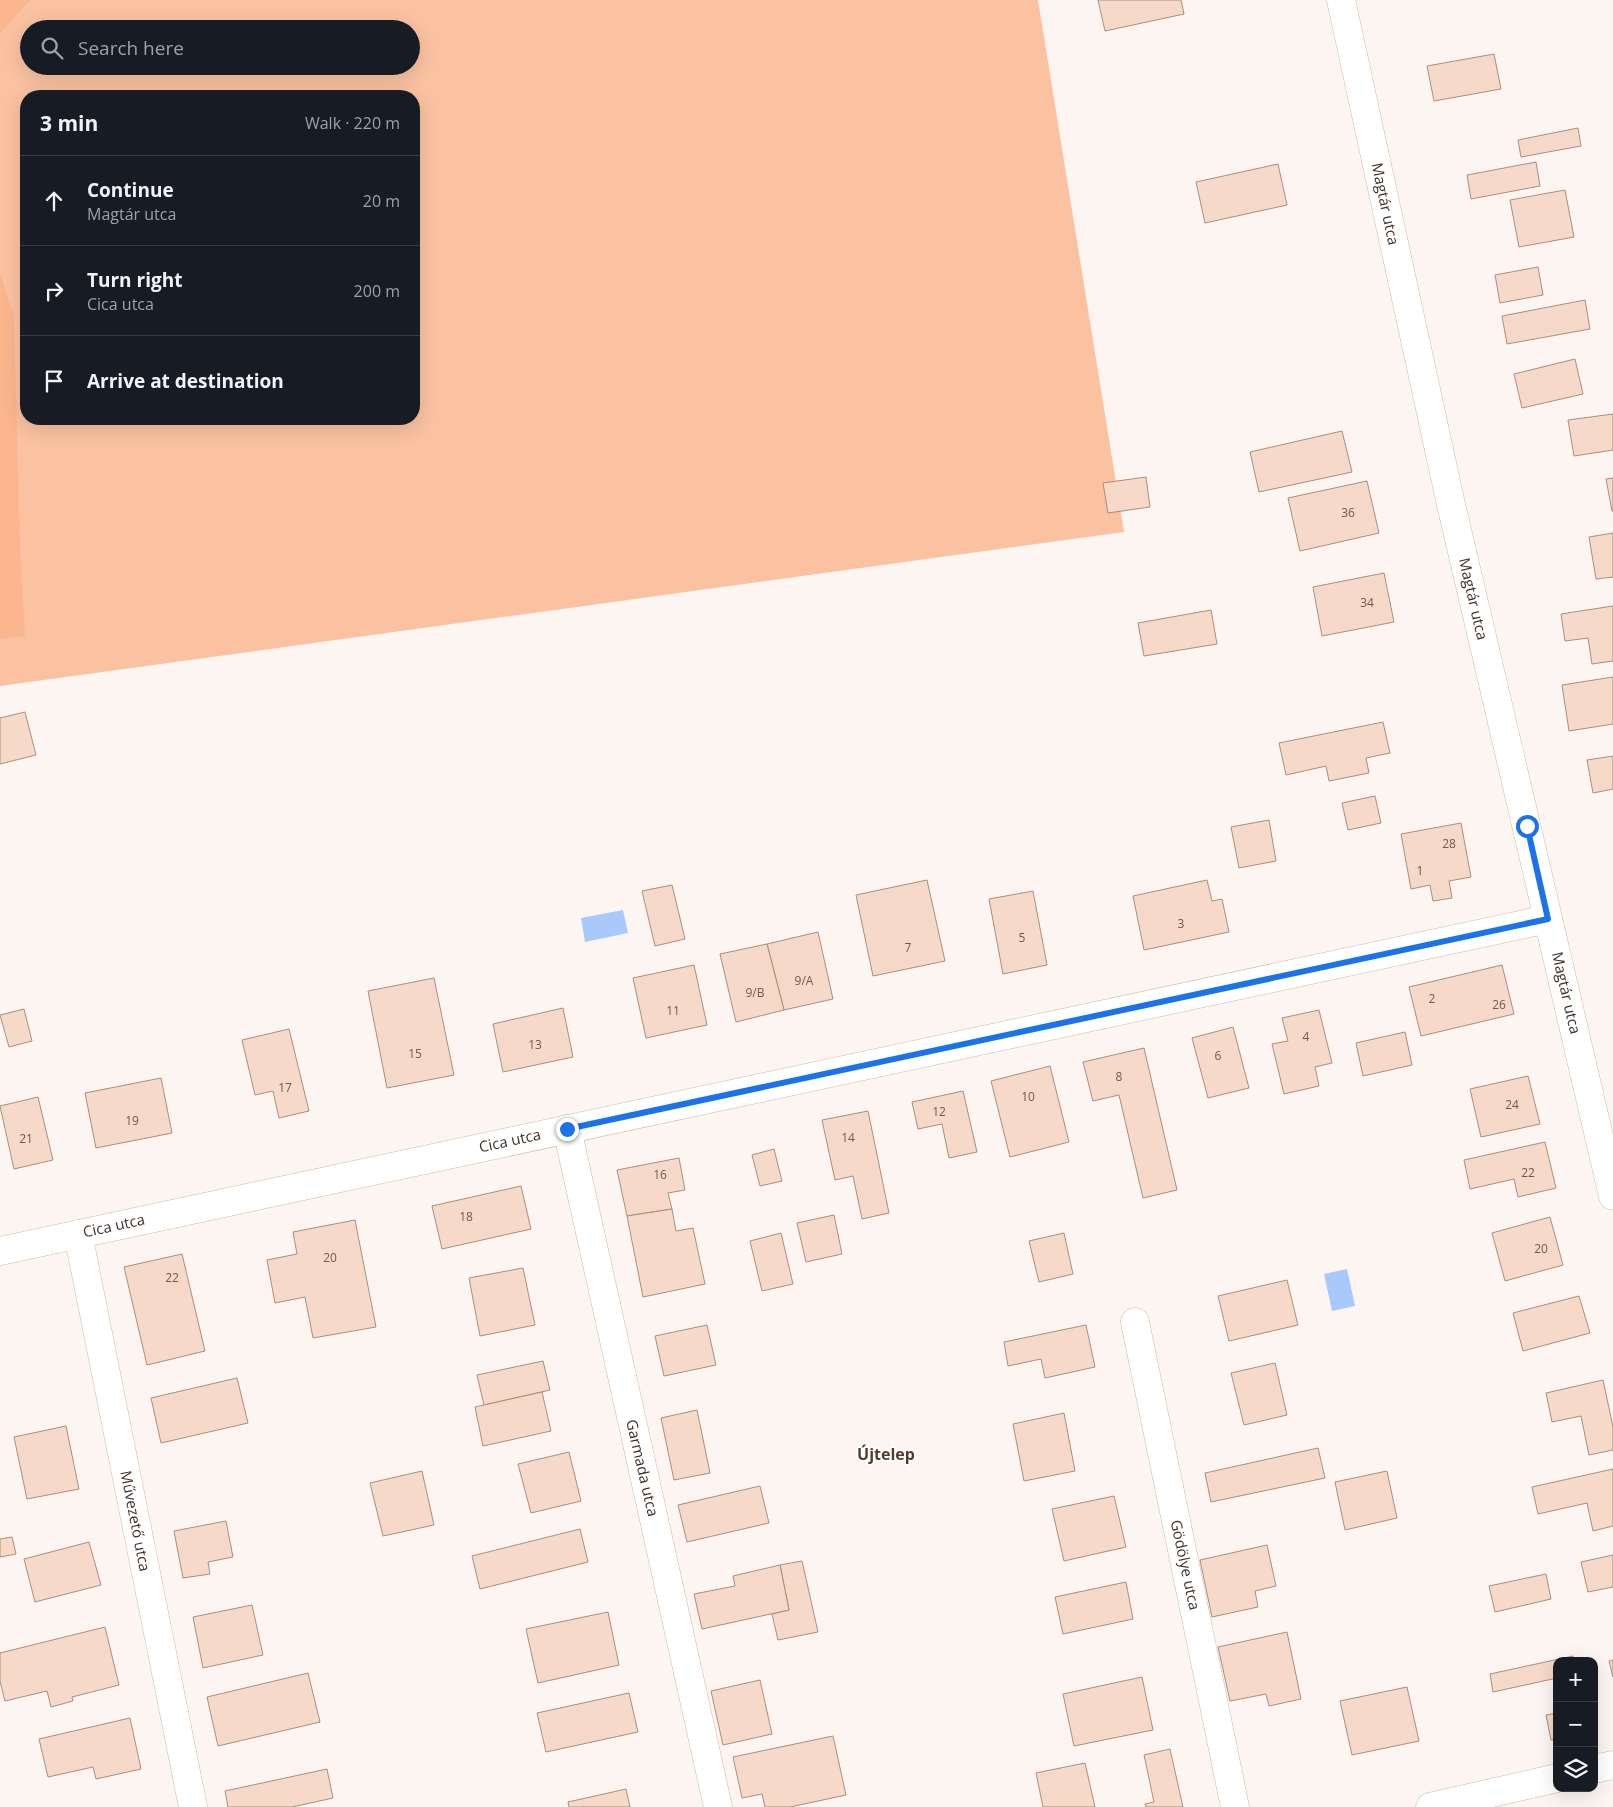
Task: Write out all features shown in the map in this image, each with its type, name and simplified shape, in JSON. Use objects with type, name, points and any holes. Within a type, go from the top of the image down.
[{"type":"street","name":"Magtár utca","points":[[1342,0],[1450,500],[1613,1196]]},
{"type":"street","name":"Cica utca","points":[[0,1251],[1548,919]]},
{"type":"street","name":"Garmada utca","points":[[567,1129],[718,1807]]},
{"type":"street","name":"Művezető utca","points":[[78,1234],[193,1807]]},
{"type":"street","name":"Gödölye utca","points":[[1135,1322],[1235,1807]]},
{"type":"street","points":[[1598,1768],[1613,1765]]},
{"type":"street","points":[[1430,1807],[1553,1779]]},
{"type":"shaded area","points":[[0,0],[1038,0],[1124,532],[0,686]]},
{"type":"shaded area","points":[[0,0],[30,0],[0,34]]},
{"type":"shaded area","points":[[0,273],[14,317],[20,550],[25,636],[0,639]]},
{"type":"water","points":[[623,910],[628,933],[585,942],[581,918]]},
{"type":"water","points":[[1347,1269],[1355,1306],[1332,1311],[1324,1274]]},
{"type":"building","points":[[1098,0],[1181,0],[1184,14],[1105,31]]},
{"type":"building","points":[[1494,54],[1501,89],[1434,101],[1427,66]]},
{"type":"building","points":[[1578,128],[1581,146],[1521,157],[1518,140]]},
{"type":"building","points":[[1536,162],[1540,186],[1471,199],[1467,175]]},
{"type":"building","points":[[1278,164],[1287,205],[1205,223],[1196,182]]},
{"type":"building","points":[[1565,190],[1574,237],[1519,247],[1510,200]]},
{"type":"building","points":[[1538,267],[1543,295],[1500,303],[1495,275]]},
{"type":"building","points":[[1585,300],[1590,329],[1507,344],[1502,316]]},
{"type":"building","points":[[1575,359],[1583,394],[1522,408],[1514,374]]},
{"type":"building","points":[[1613,414],[1613,450],[1574,456],[1568,420]]},
{"type":"building","points":[[1342,431],[1352,472],[1259,492],[1250,452]]},
{"type":"building","points":[[1146,477],[1150,507],[1108,513],[1103,483]]},
{"type":"building","points":[[1613,478],[1613,511],[1612,511],[1606,479]]},
{"type":"building","points":[[1367,481],[1379,533],[1300,551],[1288,498]]},
{"type":"building","points":[[1613,533],[1613,577],[1596,579],[1589,537]]},
{"type":"building","points":[[1384,573],[1394,622],[1322,636],[1313,587]]},
{"type":"building","points":[[1613,606],[1613,661],[1592,664],[1588,638],[1565,641],[1561,614]]},
{"type":"building","points":[[1211,610],[1217,644],[1144,656],[1138,623]]},
{"type":"building","points":[[1613,677],[1613,724],[1569,731],[1562,685]]},
{"type":"building","points":[[25,712],[36,755],[0,764],[0,718]]},
{"type":"building","points":[[1383,722],[1390,753],[1366,758],[1369,773],[1329,781],[1326,766],[1286,775],[1279,743]]},
{"type":"building","points":[[1613,756],[1613,789],[1593,793],[1587,760]]},
{"type":"building","points":[[1375,796],[1381,823],[1348,830],[1342,803]]},
{"type":"building","points":[[1269,820],[1276,861],[1239,868],[1231,827]]},
{"type":"building","points":[[1461,823],[1471,877],[1449,881],[1452,898],[1433,901],[1430,885],[1411,889],[1401,834]]},
{"type":"building","points":[[927,880],[945,961],[873,976],[856,895]]},
{"type":"building","points":[[1207,880],[1212,901],[1222,899],[1229,932],[1144,950],[1133,896]]},
{"type":"building","points":[[672,885],[685,939],[655,946],[642,891]]},
{"type":"building","points":[[1033,891],[1047,965],[1003,974],[989,899]]},
{"type":"building","points":[[818,932],[833,999],[784,1010],[767,944]]},
{"type":"building","points":[[767,944],[784,1010],[736,1022],[720,954]]},
{"type":"building","points":[[694,965],[707,1025],[646,1038],[633,978]]},
{"type":"building","points":[[1502,965],[1514,1014],[1421,1036],[1409,987]]},
{"type":"building","points":[[434,978],[454,1075],[387,1088],[368,991]]},
{"type":"building","points":[[563,1008],[573,1057],[503,1072],[493,1024]]},
{"type":"building","points":[[24,1009],[32,1041],[9,1047],[0,1015]]},
{"type":"building","points":[[1319,1010],[1332,1063],[1315,1067],[1319,1086],[1284,1094],[1272,1044],[1288,1041],[1282,1018]]},
{"type":"building","points":[[1233,1027],[1249,1088],[1208,1098],[1192,1038]]},
{"type":"building","points":[[289,1029],[309,1111],[279,1118],[273,1091],[255,1095],[242,1040]]},
{"type":"building","points":[[1405,1032],[1412,1065],[1363,1076],[1356,1043]]},
{"type":"building","points":[[1144,1048],[1177,1190],[1143,1198],[1119,1095],[1093,1101],[1083,1062]]},
{"type":"building","points":[[1050,1066],[1069,1142],[1010,1157],[991,1081]]},
{"type":"building","points":[[1528,1076],[1540,1124],[1481,1137],[1470,1089]]},
{"type":"building","points":[[161,1078],[172,1133],[96,1148],[85,1093]]},
{"type":"building","points":[[963,1091],[977,1152],[949,1158],[942,1124],[918,1129],[912,1102]]},
{"type":"building","points":[[38,1097],[53,1160],[14,1169],[0,1106]]},
{"type":"building","points":[[868,1111],[889,1213],[862,1219],[853,1176],[835,1180],[822,1120]]},
{"type":"building","points":[[1545,1142],[1556,1188],[1518,1197],[1514,1179],[1470,1189],[1464,1160]]},
{"type":"building","points":[[774,1149],[782,1181],[760,1186],[752,1155]]},
{"type":"building","points":[[679,1158],[685,1190],[668,1193],[672,1209],[627,1216],[617,1170]]},
{"type":"building","points":[[521,1186],[531,1229],[442,1249],[432,1206]]},
{"type":"building","points":[[672,1209],[676,1231],[693,1228],[705,1284],[643,1297],[627,1216]]},
{"type":"building","points":[[834,1215],[842,1254],[806,1262],[797,1223]]},
{"type":"building","points":[[1550,1217],[1563,1265],[1505,1281],[1492,1233]]},
{"type":"building","points":[[355,1220],[376,1327],[313,1338],[305,1297],[275,1303],[267,1260],[297,1254],[293,1232]]},
{"type":"building","points":[[781,1233],[793,1284],[762,1291],[750,1241]]},
{"type":"building","points":[[1064,1233],[1073,1274],[1039,1282],[1029,1241]]},
{"type":"building","points":[[182,1254],[205,1351],[147,1365],[124,1267]]},
{"type":"building","points":[[523,1268],[535,1325],[480,1336],[469,1278]]},
{"type":"building","points":[[1287,1280],[1298,1325],[1229,1341],[1218,1296]]},
{"type":"building","points":[[1579,1296],[1590,1333],[1523,1351],[1513,1313]]},
{"type":"building","points":[[707,1325],[716,1365],[664,1376],[655,1336]]},
{"type":"building","points":[[1086,1325],[1095,1367],[1045,1378],[1041,1359],[1008,1366],[1004,1342]]},
{"type":"building","points":[[543,1361],[550,1390],[484,1405],[477,1375]]},
{"type":"building","points":[[1275,1363],[1287,1415],[1244,1425],[1231,1373]]},
{"type":"building","points":[[237,1378],[248,1423],[161,1443],[151,1398]]},
{"type":"building","points":[[1603,1380],[1613,1427],[1613,1450],[1589,1455],[1581,1416],[1552,1422],[1546,1393]]},
{"type":"building","points":[[542,1392],[551,1431],[483,1446],[475,1407]]},
{"type":"building","points":[[697,1410],[710,1473],[674,1480],[661,1418]]},
{"type":"building","points":[[1064,1413],[1075,1471],[1024,1481],[1013,1424]]},
{"type":"building","points":[[66,1426],[79,1489],[27,1499],[14,1437]]},
{"type":"building","points":[[1318,1448],[1325,1478],[1211,1502],[1205,1473]]},
{"type":"building","points":[[569,1452],[581,1501],[531,1513],[518,1464]]},
{"type":"building","points":[[1613,1469],[1613,1526],[1593,1531],[1587,1503],[1538,1514],[1532,1487]]},
{"type":"building","points":[[422,1471],[434,1525],[383,1536],[370,1483]]},
{"type":"building","points":[[1387,1471],[1397,1518],[1345,1530],[1335,1482]]},
{"type":"building","points":[[760,1486],[769,1523],[687,1542],[678,1505]]},
{"type":"building","points":[[1114,1496],[1126,1547],[1064,1561],[1052,1509]]},
{"type":"building","points":[[226,1521],[233,1557],[208,1562],[210,1574],[183,1578],[174,1531]]},
{"type":"building","points":[[580,1529],[588,1562],[480,1589],[472,1556]]},
{"type":"building","points":[[12,1537],[16,1554],[0,1557],[0,1539]]},
{"type":"building","points":[[89,1542],[101,1585],[35,1602],[24,1559]]},
{"type":"building","points":[[1267,1545],[1276,1586],[1255,1591],[1258,1607],[1212,1617],[1200,1560]]},
{"type":"building","points":[[1613,1555],[1613,1587],[1588,1592],[1581,1562]]},
{"type":"building","points":[[802,1561],[818,1632],[778,1640],[772,1614],[789,1610],[780,1565]]},
{"type":"building","points":[[780,1565],[789,1610],[702,1629],[694,1594],[735,1586],[733,1576]]},
{"type":"building","points":[[1546,1574],[1551,1599],[1495,1612],[1489,1586]]},
{"type":"building","points":[[1126,1582],[1133,1619],[1063,1634],[1055,1597]]},
{"type":"building","points":[[252,1605],[263,1655],[203,1668],[193,1617]]},
{"type":"building","points":[[608,1612],[619,1665],[538,1683],[526,1629]]},
{"type":"building","points":[[105,1627],[119,1685],[72,1697],[73,1701],[51,1707],[47,1691],[5,1701],[0,1681],[0,1653]]},
{"type":"building","points":[[1287,1632],[1301,1699],[1269,1706],[1266,1694],[1230,1701],[1218,1647]]},
{"type":"building","points":[[1553,1660],[1553,1679],[1493,1692],[1490,1674]]},
{"type":"building","points":[[1613,1660],[1613,1677],[1609,1661]]},
{"type":"building","points":[[308,1673],[320,1722],[218,1746],[207,1697]]},
{"type":"building","points":[[1142,1677],[1153,1730],[1074,1746],[1063,1694]]},
{"type":"building","points":[[760,1680],[772,1734],[723,1745],[711,1691]]},
{"type":"building","points":[[1407,1687],[1419,1741],[1352,1755],[1340,1701]]},
{"type":"building","points":[[629,1693],[638,1732],[546,1752],[537,1713]]},
{"type":"building","points":[[1553,1714],[1553,1740],[1551,1740],[1546,1715]]},
{"type":"building","points":[[130,1718],[141,1769],[96,1779],[93,1767],[48,1777],[39,1739]]},
{"type":"building","points":[[833,1736],[846,1795],[790,1807],[765,1807],[762,1794],[742,1798],[733,1757]]},
{"type":"building","points":[[1170,1749],[1183,1807],[1146,1807],[1145,1804],[1154,1802],[1144,1755]]},
{"type":"building","points":[[1085,1763],[1095,1807],[1043,1807],[1036,1773]]},
{"type":"building","points":[[327,1769],[333,1798],[292,1807],[228,1807],[225,1791]]},
{"type":"building","points":[[626,1789],[630,1807],[569,1807],[568,1802]]},
{"type":"district","name":"Újtelep","points":[[886,1454]]},
{"type":"route","points":[[567,1129],[1548,919],[1527,826]]}]
